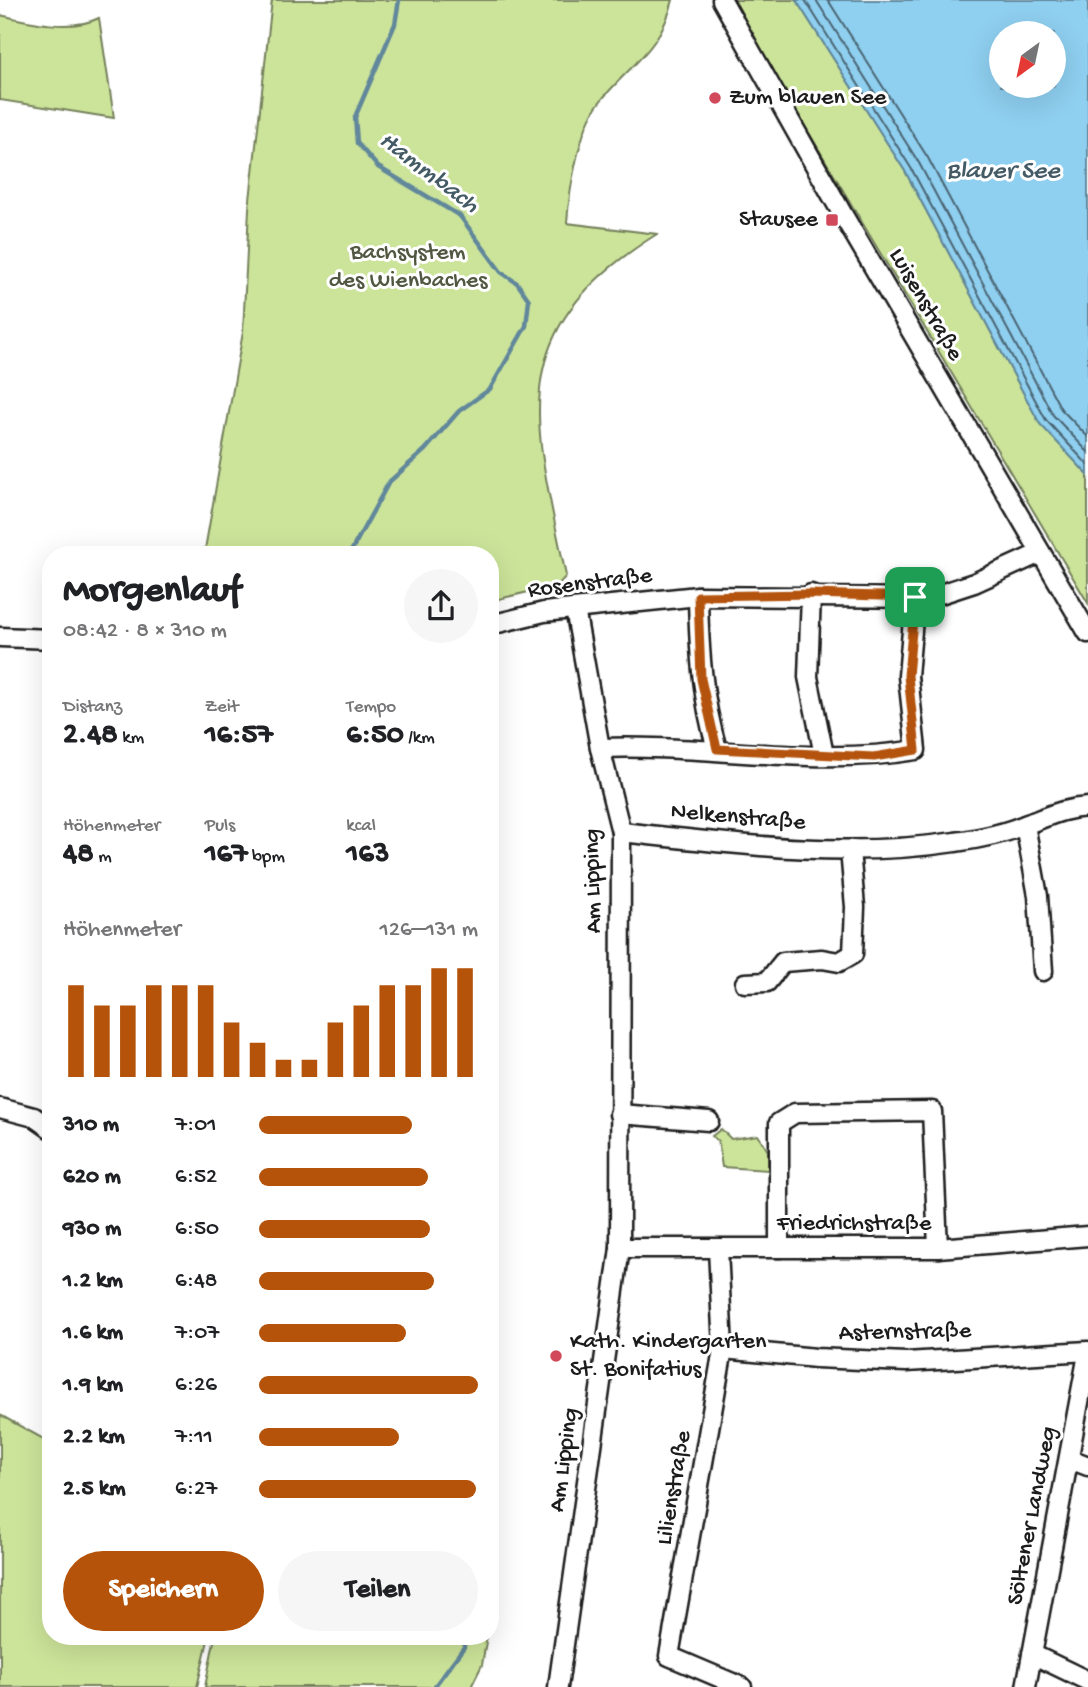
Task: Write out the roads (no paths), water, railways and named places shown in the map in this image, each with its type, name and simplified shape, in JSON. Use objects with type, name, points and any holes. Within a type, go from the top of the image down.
[{"type":"street","name":"Luisenstraße","points":[[722,0],[1088,633]]},
{"type":"street","name":"Rosenstraße","points":[[499,623],[544,612],[698,596],[811,594],[929,598],[974,583],[1040,553]]},
{"type":"street","points":[[811,594],[807,677],[824,755]]},
{"type":"street","points":[[698,596],[701,679],[717,749]]},
{"type":"street","points":[[600,748],[717,749],[874,757],[916,750],[908,676],[915,597]]},
{"type":"street","name":"Am Lipping","points":[[558,1687],[620,1248],[621,832],[600,748],[575,609]]},
{"type":"street","points":[[0,637],[42,639]]},
{"type":"street","name":"Nelkenstraße","points":[[621,832],[758,847],[850,850],[956,842],[1025,825],[1066,808],[1088,807]]},
{"type":"street","points":[[1025,825],[1038,897],[1043,971]]},
{"type":"street","points":[[745,983],[767,982],[783,962],[822,959],[839,962],[853,954],[855,907],[850,850]]},
{"type":"street","points":[[0,1108],[34,1117],[42,1123]]},
{"type":"street","points":[[779,1248],[779,1123],[795,1113],[932,1111],[938,1248]]},
{"type":"street","points":[[619,1114],[709,1121]]},
{"type":"street","name":"Friedrichstraße","points":[[620,1248],[938,1248],[1083,1231]]},
{"type":"street","name":"Lilienstraße","points":[[718,1249],[723,1349],[669,1656],[742,1687]]},
{"type":"street","name":"Asternstraße","points":[[723,1349],[816,1358],[906,1362],[1088,1353]]},
{"type":"street","name":"Söltener Landweg","points":[[1026,1687],[1088,1353]]},
{"type":"street","points":[[1070,1459],[1088,1466]]},
{"type":"street","points":[[1032,1654],[1088,1681]]},
{"type":"water","name":"Blauer See","points":[[796,0],[1088,0],[1088,475],[1040,424],[905,171]]},
{"type":"waterway","name":"Hammbach","points":[[354,546],[389,482],[425,450],[459,411],[490,389],[526,326],[529,300],[517,283],[501,272],[460,216],[378,167],[357,143],[355,117],[395,24],[399,0]]},
{"type":"waterway","name":"Hammbach","points":[[434,1687],[464,1645]]},
{"type":"place","name":"Zum blauen See","points":[[715,98]]},
{"type":"place","name":"Stausee","points":[[832,220]]},
{"type":"place","name":"Kath. Kindergarten St. Bonifatius","points":[[556,1356]]},
{"type":"park label","name":"Bachsystem des Wienbaches","points":[[408,267]]}]
